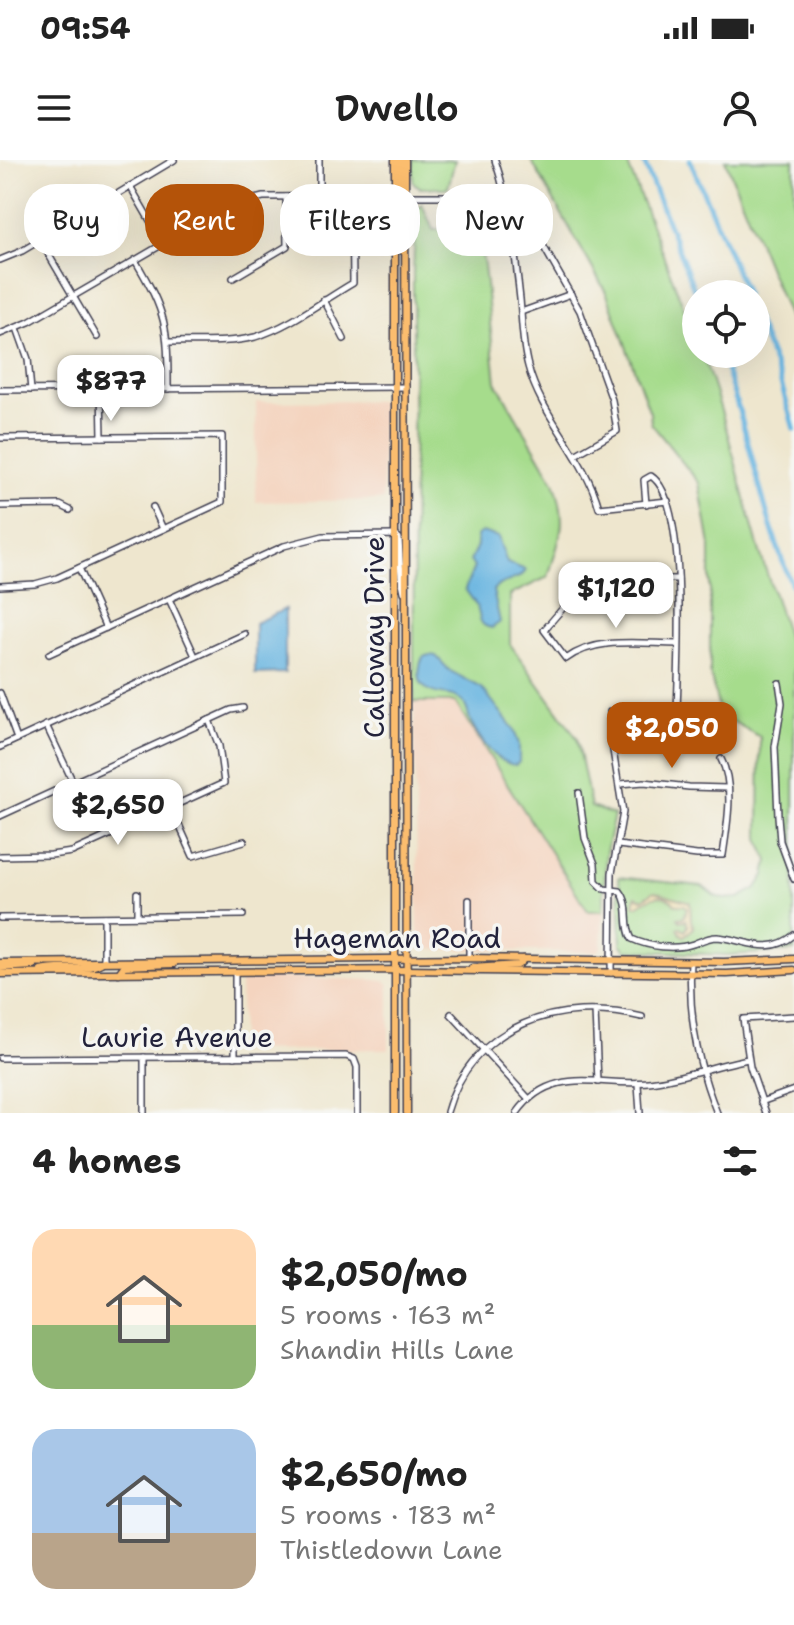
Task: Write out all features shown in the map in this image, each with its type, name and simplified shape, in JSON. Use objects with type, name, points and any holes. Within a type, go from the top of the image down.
[{"type":"main road","name":"Calloway Drive","points":[[397,184],[400,160]]},
{"type":"main road","name":"Calloway Drive","points":[[400,160],[400,184]]},
{"type":"main road","name":"Calloway Drive","points":[[395,256],[395,1111]]},
{"type":"main road","name":"Calloway Drive","points":[[406,256],[407,1113]]},
{"type":"main road","name":"Hageman Road","points":[[0,968],[28,967],[45,962],[104,961],[469,958],[691,962],[794,959]]},
{"type":"main road","points":[[465,970],[479,966],[518,965],[524,959]]},
{"type":"main road","points":[[235,972],[240,965],[298,960]]},
{"type":"main road","points":[[34,973],[52,968],[96,967],[104,961]]},
{"type":"main road","points":[[119,973],[124,966],[168,966],[185,961]]},
{"type":"main road","name":"Hageman Road","points":[[0,968],[34,973],[465,970],[691,974],[794,970]]},
{"type":"street","points":[[319,160],[319,184]]},
{"type":"street","points":[[495,160],[502,184]]},
{"type":"street","points":[[145,212],[130,186],[170,161]]},
{"type":"street","points":[[0,260],[24,248]]},
{"type":"street","points":[[233,278],[280,250]]},
{"type":"street","points":[[0,334],[17,328],[145,254]]},
{"type":"street","points":[[49,256],[97,337]]},
{"type":"street","points":[[168,342],[236,340],[255,337],[276,328],[353,283],[353,256]]},
{"type":"street","points":[[515,256],[525,354],[531,375],[592,486],[599,508],[668,501]]},
{"type":"street","points":[[549,256],[571,294],[612,400],[617,431],[575,455]]},
{"type":"street","points":[[135,260],[160,305],[168,342],[168,389]]},
{"type":"street","points":[[521,312],[571,294]]},
{"type":"street","points":[[324,300],[344,339]]},
{"type":"street","points":[[17,328],[28,359],[31,390]]},
{"type":"street","points":[[0,390],[406,387]]},
{"type":"street","points":[[101,389],[102,437]]},
{"type":"street","points":[[0,438],[222,436],[222,502],[79,568],[35,584],[0,586]]},
{"type":"street","points":[[611,973],[613,862],[623,812],[610,712],[677,712],[677,549],[668,501],[656,479],[649,476],[644,482],[646,504]]},
{"type":"street","points":[[0,506],[60,505],[70,510]]},
{"type":"street","points":[[153,507],[163,529]]},
{"type":"street","points":[[49,654],[300,540],[323,536],[395,535],[401,544],[401,578],[406,598]]},
{"type":"street","points":[[79,568],[106,628]]},
{"type":"street","points":[[678,579],[589,578],[544,630],[566,659],[579,650],[596,645],[678,644]]},
{"type":"street","points":[[169,599],[196,656]]},
{"type":"street","points":[[0,747],[245,634]]},
{"type":"street","points":[[779,683],[782,703],[775,747],[778,816],[780,841],[794,879]]},
{"type":"street","points":[[0,693],[17,739]]},
{"type":"street","points":[[0,816],[231,710],[243,708]]},
{"type":"street","points":[[0,856],[72,852],[224,783],[219,746],[209,720]]},
{"type":"street","points":[[46,725],[73,783]]},
{"type":"street","points":[[618,845],[697,855],[723,855],[727,771],[721,759]]},
{"type":"street","points":[[620,784],[644,782],[727,788]]},
{"type":"street","points":[[579,793],[585,838],[595,864],[596,881],[604,889],[620,891],[626,900],[629,936],[636,942],[650,946],[691,945],[714,937],[757,946],[778,945],[794,935]]},
{"type":"street","points":[[171,807],[193,856],[244,841]]},
{"type":"street","points":[[137,893],[137,916]]},
{"type":"street","points":[[469,900],[469,958]]},
{"type":"street","points":[[0,918],[243,915]]},
{"type":"street","points":[[104,917],[104,961]]},
{"type":"street","points":[[691,962],[692,1018],[702,1070],[717,1113]]},
{"type":"street","points":[[235,972],[235,1057]]},
{"type":"street","points":[[595,1011],[598,1082]]},
{"type":"street","points":[[447,1112],[461,1076],[483,1049],[504,1033],[540,1017],[595,1011],[642,1017]]},
{"type":"street","points":[[451,1014],[529,1099]]},
{"type":"street","points":[[766,1113],[748,1059],[743,1019],[794,1016]]},
{"type":"street","name":"Laurie Avenue","points":[[0,1058],[346,1056],[354,1059],[357,1067],[357,1113]]},
{"type":"street","points":[[144,1057],[144,1113]]},
{"type":"street","points":[[517,1113],[544,1088],[562,1082],[638,1084],[748,1059]]},
{"type":"street","points":[[638,1084],[640,1113]]},
{"type":"street","points":[[761,1102],[794,1090]]},
{"type":"shaded area","points":[[381,401],[383,500],[256,502],[256,402]]},
{"type":"shaded area","points":[[414,702],[455,702],[588,910],[603,911],[601,948],[596,952],[419,949],[416,943]]},
{"type":"shaded area","points":[[244,977],[384,980],[389,984],[389,1049],[243,1051],[240,981]]},
{"type":"green space","points":[[413,160],[455,160],[449,184],[420,188],[420,184],[413,182]]},
{"type":"green space","points":[[531,160],[626,160],[682,303],[682,368],[707,368],[711,379],[794,660],[794,951],[727,955],[626,950],[621,944],[619,877],[702,886],[724,899],[739,898],[756,889],[765,875],[768,861],[759,838],[760,737],[720,714],[710,673],[710,545],[699,483],[651,423],[607,294],[553,199],[553,184],[545,184]]},
{"type":"green space","points":[[725,160],[794,160],[794,330]]},
{"type":"green space","points":[[422,204],[433,230],[436,230],[436,256],[482,256],[496,382],[559,496],[561,530],[548,577],[510,595],[510,644],[577,738],[591,807],[614,815],[606,852],[603,911],[588,911],[455,702],[414,702],[413,274],[414,256],[420,256]]},
{"type":"sand","points":[[654,891],[690,902],[694,928],[684,936],[681,934],[678,928],[685,931],[688,926],[686,920],[680,921],[678,918],[684,917],[687,908],[676,905],[667,897],[658,896],[634,905],[636,896],[643,899]]},
{"type":"water","points":[[482,532],[498,537],[507,563],[526,570],[493,590],[500,622],[492,628],[482,623],[477,607],[465,589],[474,567],[470,561],[477,546],[477,535]]},
{"type":"water","points":[[285,609],[285,673],[255,674],[255,623]]},
{"type":"water","points":[[436,656],[450,671],[482,688],[513,728],[519,744],[519,762],[516,765],[502,760],[484,744],[465,704],[423,686],[420,668],[423,657]]},
{"type":"waterway","points":[[643,160],[690,280]]},
{"type":"waterway","points":[[690,160],[740,280]]},
{"type":"waterway","points":[[770,354],[794,429]]},
{"type":"waterway","points":[[725,368],[773,532],[794,590]]}]
